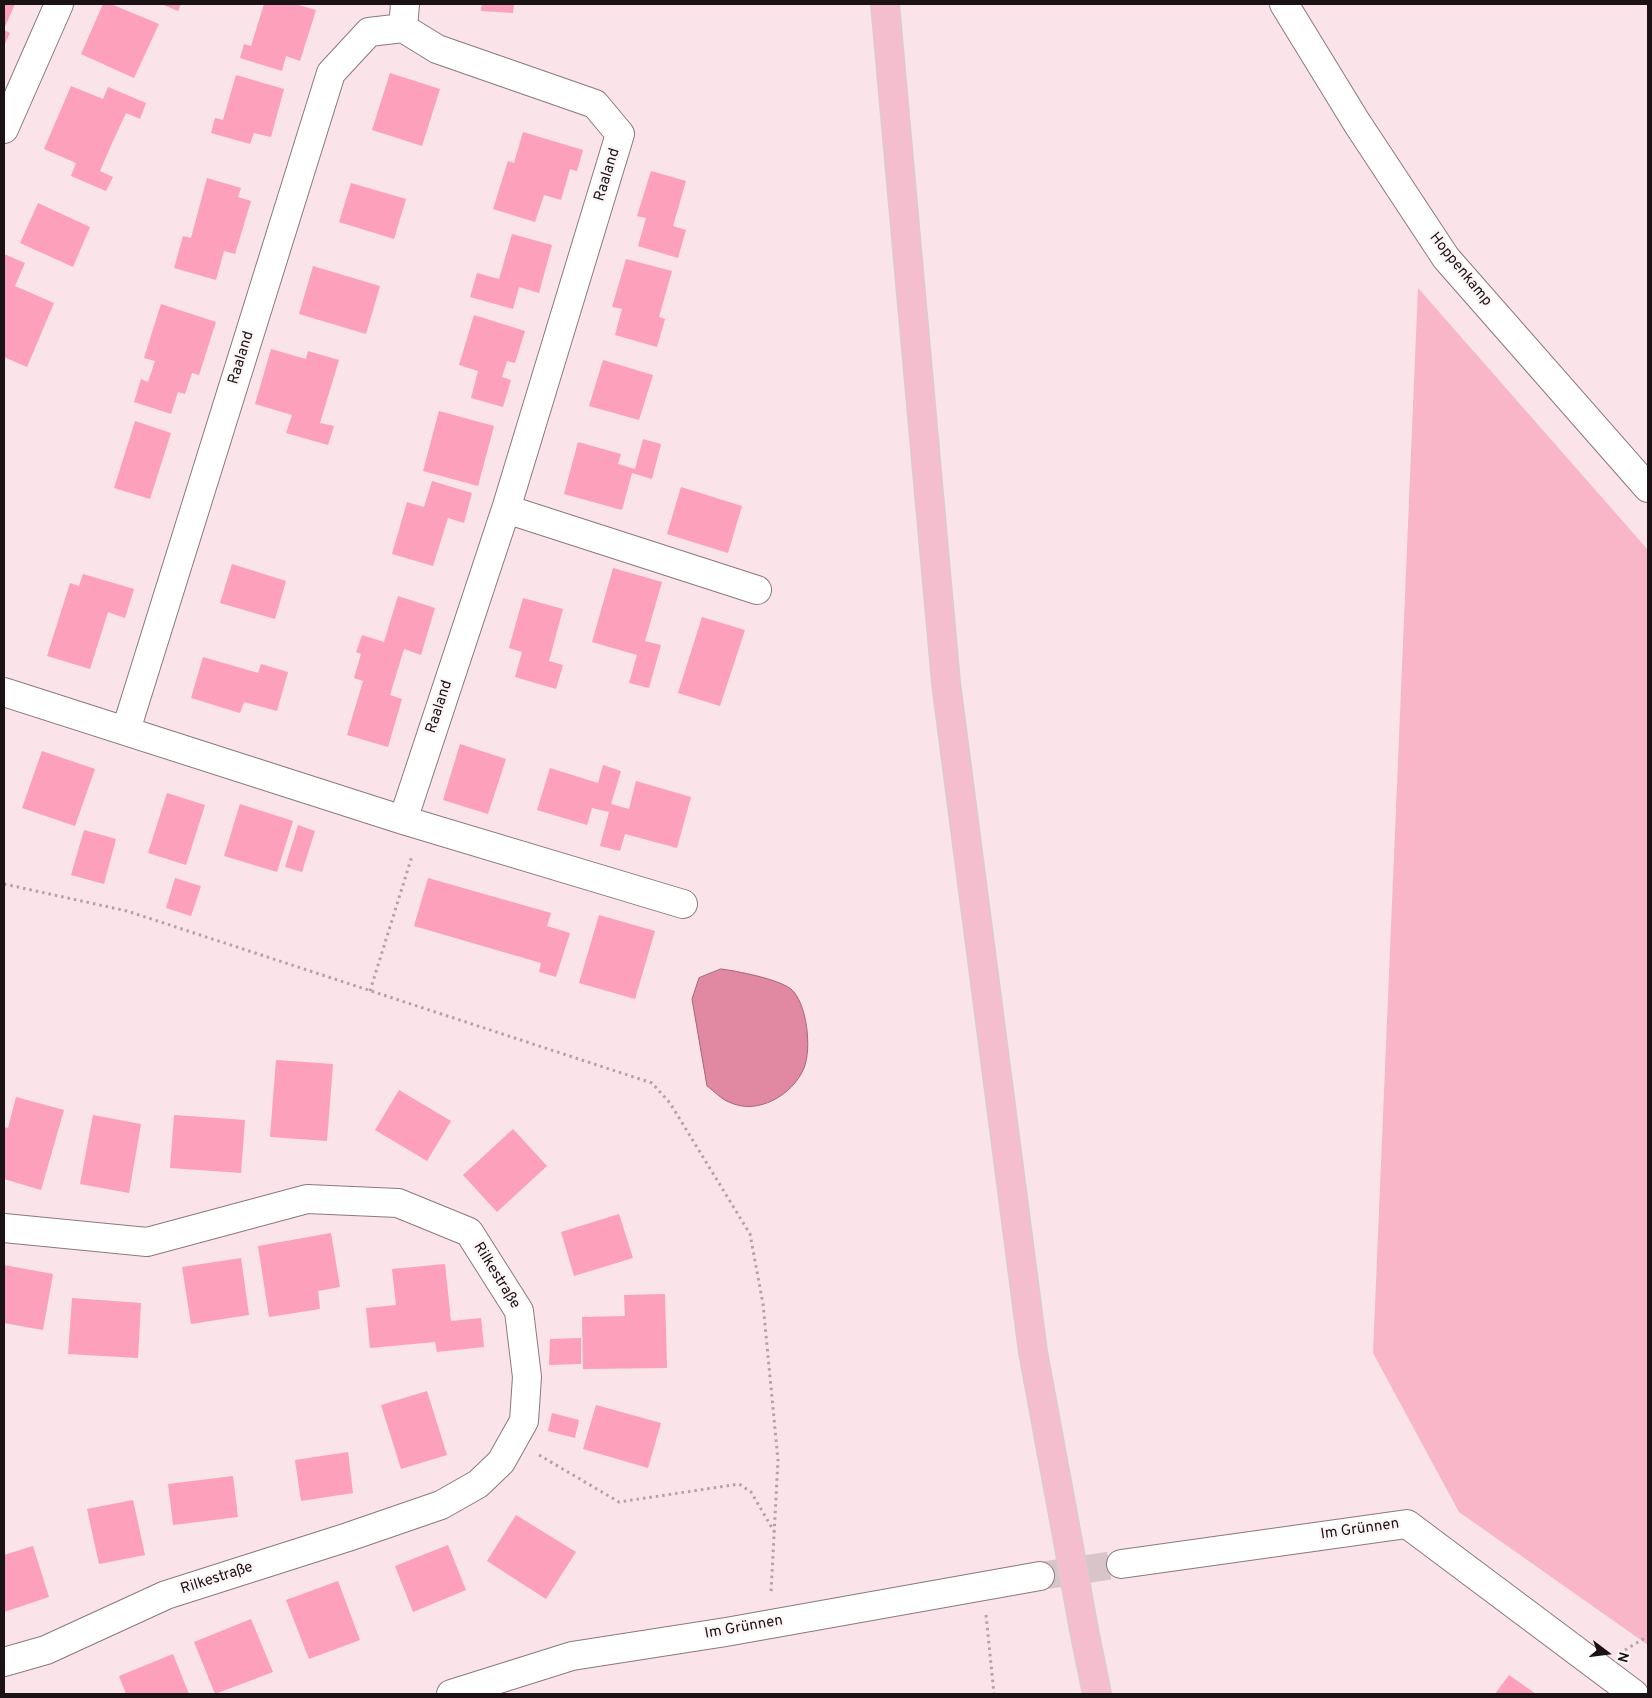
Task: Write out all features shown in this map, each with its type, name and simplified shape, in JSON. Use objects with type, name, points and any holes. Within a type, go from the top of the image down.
[{"type":"main road","points":[[885,4],[946,683],[1033,1352],[1097,1694]]},
{"type":"street","points":[[4,129],[59,4]]},
{"type":"street","name":"Hoppenkamp","points":[[1284,4],[1357,123],[1446,258],[1648,488]]},
{"type":"street","name":"Raaland","points":[[126,730],[331,73],[368,32],[404,16],[437,49],[596,104],[620,134],[412,823]]},
{"type":"street","points":[[506,509],[757,590]]},
{"type":"street","points":[[4,692],[412,823],[683,904]]},
{"type":"street","name":"Rilkestraße","points":[[4,1228],[147,1242],[307,1199],[398,1203],[469,1232],[519,1311],[528,1377],[524,1421],[501,1462],[478,1484],[441,1505],[348,1538],[166,1595],[46,1650],[4,1662]]},
{"type":"street","name":"Im Grünnen","points":[[1121,1564],[1407,1524],[1634,1694]]},
{"type":"street","name":"Im Grünnen","points":[[451,1694],[572,1656],[769,1624],[1040,1576]]},
{"type":"path","points":[[370,991],[412,823]]},
{"type":"path","points":[[4,884],[127,911],[652,1083],[670,1103],[750,1234],[762,1304],[778,1460],[769,1624]]},
{"type":"path","points":[[514,1441],[620,1502],[739,1484],[751,1492],[775,1534]]},
{"type":"path","points":[[983,1586],[994,1694]]},
{"type":"shaded area","points":[[1418,288],[1648,550],[1648,1645],[1459,1512],[1373,1353]]},
{"type":"shaded area","points":[[721,969],[757,976],[785,985],[791,989],[801,1004],[808,1038],[804,1068],[792,1087],[762,1105],[740,1106],[723,1099],[707,1086],[692,999],[699,978]]},
{"type":"building","points":[[4,4],[15,4],[4,29]]},
{"type":"building","points":[[103,4],[111,4],[159,24],[134,78],[81,54]]},
{"type":"building","points":[[161,4],[181,4],[178,11]]},
{"type":"building","points":[[264,4],[295,4],[316,10],[300,61],[286,56],[282,71],[240,58],[244,44],[251,46]]},
{"type":"building","points":[[482,4],[514,4],[513,13],[481,11]]},
{"type":"building","points":[[4,30],[10,33],[4,46]]},
{"type":"building","points":[[390,73],[440,89],[422,146],[372,130]]},
{"type":"building","points":[[236,75],[284,89],[271,137],[254,133],[250,144],[211,133],[215,118],[223,120]]},
{"type":"building","points":[[71,86],[103,99],[108,87],[146,103],[140,119],[126,113],[113,141],[100,171],[113,177],[106,191],[71,176],[76,163],[44,149]]},
{"type":"building","points":[[523,132],[583,150],[577,171],[570,169],[561,200],[544,195],[535,222],[493,209],[508,161],[514,163]]},
{"type":"building","points":[[651,171],[686,181],[673,226],[686,230],[678,258],[638,246],[646,218],[637,216]]},
{"type":"building","points":[[207,178],[241,188],[238,197],[251,201],[235,254],[224,251],[216,280],[174,268],[183,236],[191,238]]},
{"type":"building","points":[[351,183],[406,199],[394,239],[339,222]]},
{"type":"building","points":[[38,203],[90,227],[73,267],[20,243]]},
{"type":"building","points":[[512,234],[552,245],[539,293],[519,287],[513,309],[470,297],[477,273],[499,279]]},
{"type":"building","points":[[4,254],[25,263],[15,286],[54,303],[27,367],[4,357]]},
{"type":"building","points":[[626,259],[672,271],[659,317],[665,319],[657,347],[615,335],[622,309],[612,307]]},
{"type":"building","points":[[313,266],[380,286],[366,334],[299,314]]},
{"type":"building","points":[[161,304],[216,322],[199,375],[192,373],[185,394],[178,392],[171,414],[134,402],[141,379],[148,382],[155,361],[144,358]]},
{"type":"building","points":[[474,315],[525,331],[515,363],[507,361],[502,377],[511,380],[503,407],[471,398],[478,371],[459,365]]},
{"type":"building","points":[[271,349],[306,359],[308,351],[339,360],[320,423],[334,426],[328,445],[286,433],[292,415],[255,404]]},
{"type":"building","points":[[603,360],[653,375],[639,420],[589,406]]},
{"type":"building","points":[[439,411],[494,426],[478,486],[423,471]]},
{"type":"building","points":[[135,421],[171,433],[150,499],[114,488]]},
{"type":"building","points":[[643,439],[661,444],[652,479],[632,473],[622,510],[564,494],[578,442],[621,454],[618,464],[635,469]]},
{"type":"building","points":[[432,481],[472,493],[464,523],[448,518],[433,566],[392,554],[407,502],[424,507]]},
{"type":"building","points":[[681,487],[742,506],[728,553],[667,534]]},
{"type":"building","points":[[232,564],[286,581],[275,619],[220,603]]},
{"type":"building","points":[[613,568],[662,582],[645,641],[661,645],[649,688],[629,683],[637,655],[592,642]]},
{"type":"building","points":[[83,574],[134,589],[125,618],[108,612],[90,669],[47,656],[70,583],[79,586]]},
{"type":"building","points":[[398,596],[435,608],[421,655],[404,649],[390,695],[402,699],[388,747],[347,735],[363,681],[354,678],[361,654],[356,652],[362,635],[384,642]]},
{"type":"building","points":[[523,598],[563,609],[549,661],[563,665],[556,689],[515,677],[522,652],[509,648]]},
{"type":"building","points":[[702,617],[745,630],[720,706],[678,693]]},
{"type":"building","points":[[203,657],[258,673],[261,664],[288,672],[277,711],[244,702],[240,713],[191,698]]},
{"type":"building","points":[[460,744],[506,759],[488,814],[443,800]]},
{"type":"building","points":[[42,751],[95,769],[75,826],[22,808]]},
{"type":"building","points":[[603,765],[621,771],[611,804],[629,809],[636,781],[691,797],[677,848],[625,834],[620,851],[600,846],[609,812],[592,808],[587,825],[537,810],[550,768],[598,783]]},
{"type":"building","points":[[167,793],[205,805],[186,865],[148,853]]},
{"type":"building","points":[[240,804],[293,821],[277,872],[224,856]]},
{"type":"building","points":[[298,825],[315,831],[302,872],[285,867]]},
{"type":"building","points":[[84,830],[116,839],[104,884],[71,875]]},
{"type":"building","points":[[175,878],[201,886],[191,916],[166,908]]},
{"type":"building","points":[[428,878],[551,913],[547,926],[570,933],[556,977],[539,972],[541,963],[414,926]]},
{"type":"building","points":[[599,915],[655,931],[635,999],[579,983]]},
{"type":"building","points":[[276,1060],[333,1064],[327,1141],[270,1137]]},
{"type":"building","points":[[399,1090],[451,1121],[427,1161],[375,1130]]},
{"type":"building","points":[[16,1097],[64,1110],[41,1190],[4,1179],[4,1127],[8,1128]]},
{"type":"building","points":[[93,1115],[141,1124],[129,1193],[80,1184]]},
{"type":"building","points":[[174,1115],[245,1120],[241,1173],[170,1168]]},
{"type":"building","points":[[513,1129],[547,1166],[497,1212],[463,1175]]},
{"type":"building","points":[[619,1214],[633,1258],[574,1276],[561,1232]]},
{"type":"building","points":[[331,1233],[340,1287],[318,1291],[320,1309],[269,1317],[258,1246]]},
{"type":"building","points":[[241,1258],[249,1315],[191,1324],[182,1267]]},
{"type":"building","points":[[445,1264],[451,1321],[481,1318],[484,1347],[437,1352],[435,1342],[370,1348],[366,1308],[396,1305],[392,1269]]},
{"type":"building","points":[[4,1265],[53,1274],[43,1330],[4,1323]]},
{"type":"building","points":[[665,1294],[667,1368],[583,1369],[582,1317],[625,1316],[624,1295]]},
{"type":"building","points":[[72,1298],[141,1303],[138,1358],[68,1354]]},
{"type":"building","points":[[581,1338],[581,1364],[549,1365],[550,1339]]},
{"type":"building","points":[[427,1391],[447,1455],[401,1469],[381,1405]]},
{"type":"building","points":[[596,1405],[661,1423],[648,1468],[583,1449]]},
{"type":"building","points":[[552,1413],[579,1420],[575,1438],[548,1431]]},
{"type":"building","points":[[348,1452],[353,1493],[301,1501],[295,1460]]},
{"type":"building","points":[[233,1476],[238,1517],[173,1525],[168,1484]]},
{"type":"building","points":[[133,1500],[145,1555],[99,1564],[87,1509]]},
{"type":"building","points":[[516,1515],[576,1552],[546,1599],[487,1561]]},
{"type":"building","points":[[448,1545],[466,1590],[413,1612],[395,1566]]},
{"type":"building","points":[[33,1546],[49,1597],[4,1612],[4,1555]]},
{"type":"building","points":[[338,1581],[360,1640],[309,1659],[286,1600]]},
{"type":"building","points":[[251,1619],[273,1672],[215,1694],[194,1642]]},
{"type":"building","points":[[173,1654],[189,1694],[126,1694],[119,1676]]},
{"type":"building","points":[[1509,1675],[1536,1694],[1495,1694]]},
{"type":"tunnel","points":[[1040,1576],[1121,1564]]}]
